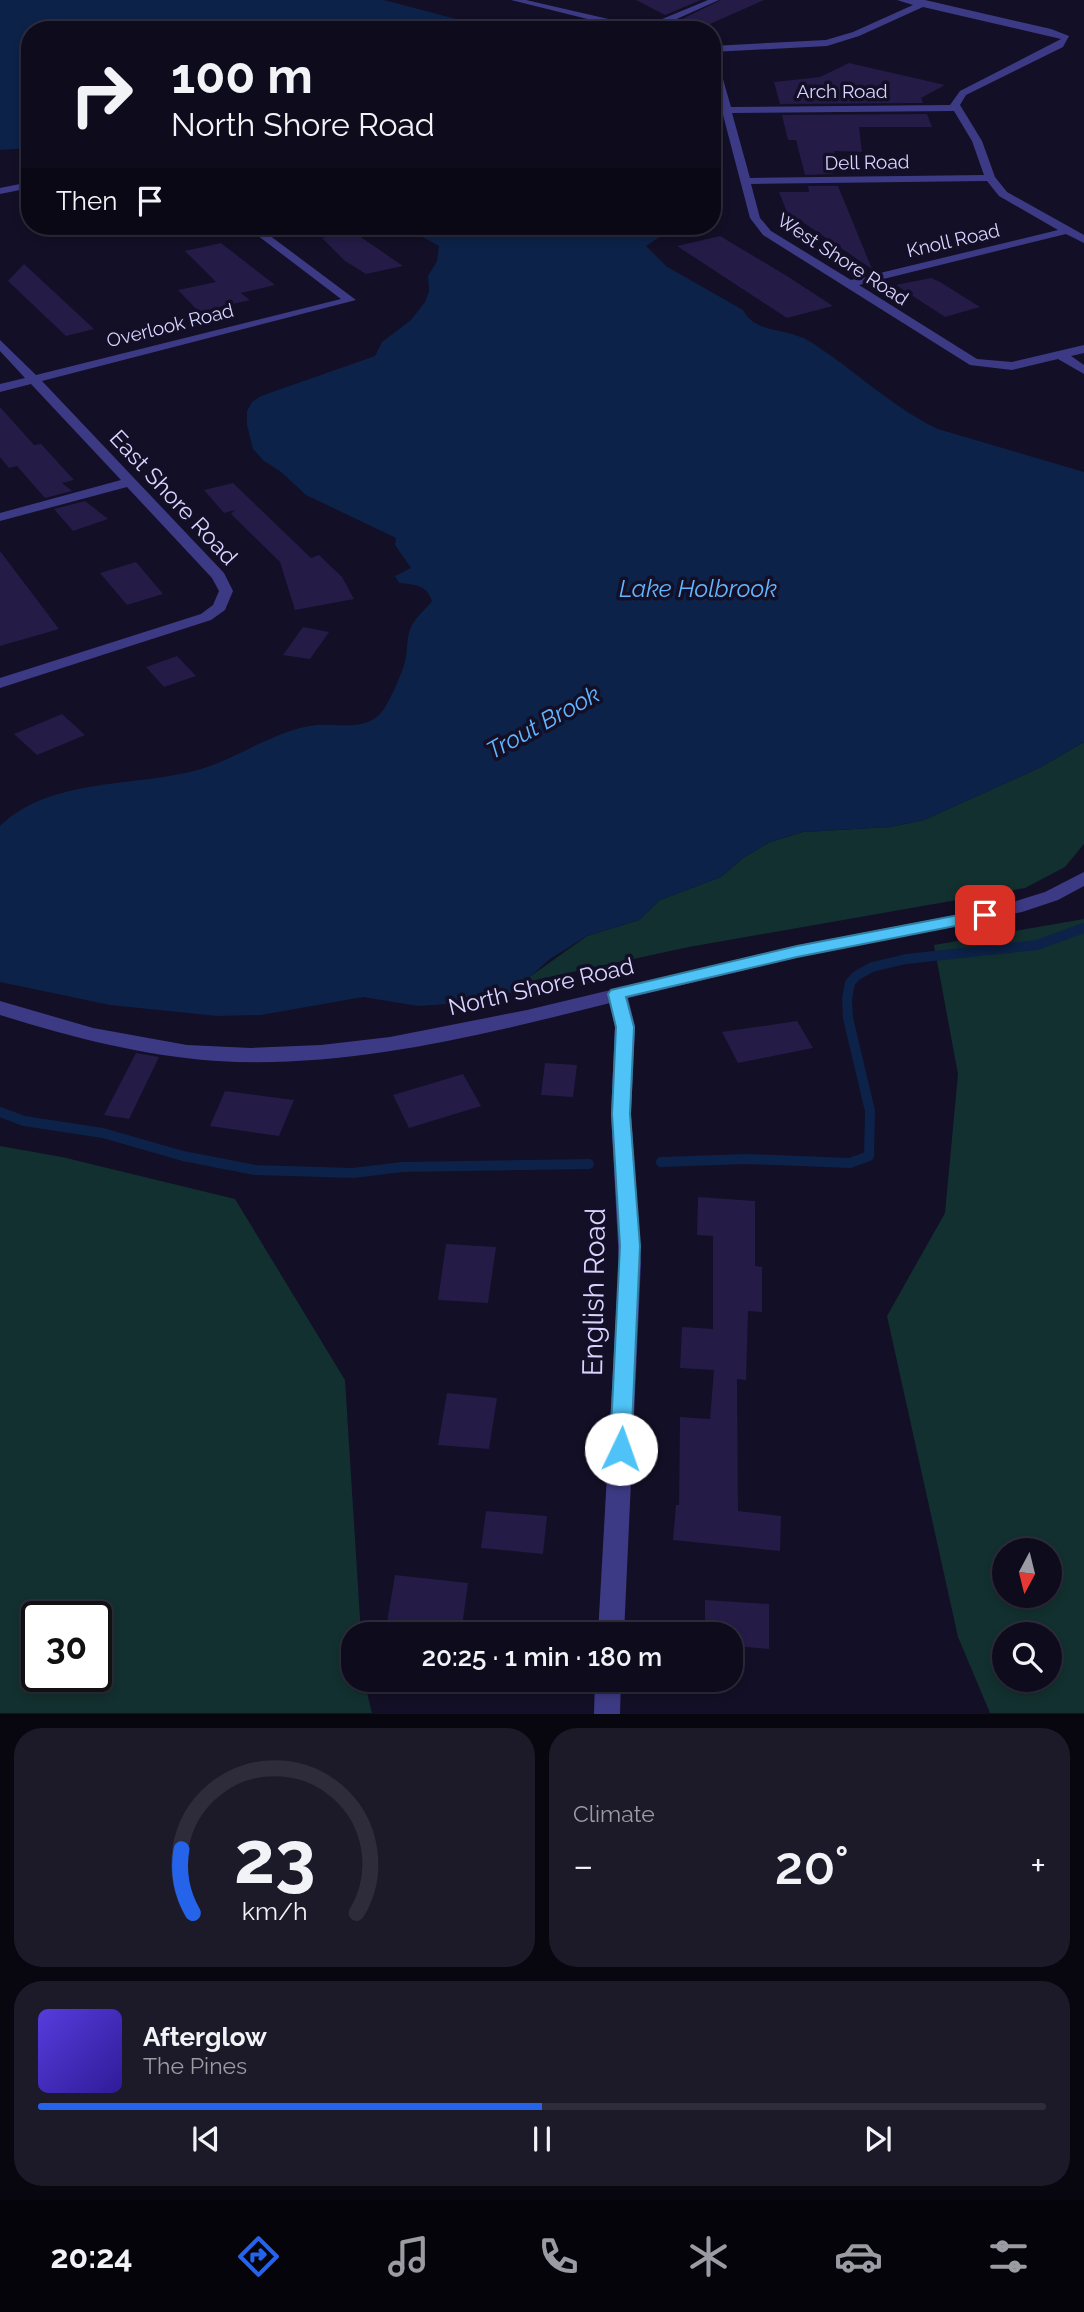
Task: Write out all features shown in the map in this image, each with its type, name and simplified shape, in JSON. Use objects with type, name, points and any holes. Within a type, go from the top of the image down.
[{"type":"street","points":[[514,0],[605,21]]},
{"type":"street","points":[[665,21],[715,0]]},
{"type":"street","points":[[901,0],[927,2],[1056,33],[1066,40],[963,93],[956,99],[956,108],[977,141],[990,178],[1009,199],[1084,240]]},
{"type":"street","points":[[721,51],[827,43],[856,34],[927,2]]},
{"type":"street","name":"West Shore Road","points":[[721,85],[755,218],[761,227],[960,355],[989,366],[1012,366],[1061,355]]},
{"type":"street","name":"Arch Road","points":[[728,110],[956,108]]},
{"type":"street","name":"Dell Road","points":[[745,181],[990,178]]},
{"type":"street","points":[[0,191],[21,187]]},
{"type":"street","name":"Knoll Road","points":[[849,284],[1066,231]]},
{"type":"street","name":"Overlook Road","points":[[0,388],[350,300],[262,235]]},
{"type":"street","name":"East Shore Road","points":[[0,344],[219,576],[226,591],[224,602],[215,612],[195,621],[0,683]]},
{"type":"street","points":[[1061,355],[1084,349]]},
{"type":"street","points":[[1061,355],[1084,370]]},
{"type":"street","points":[[0,517],[129,482]]},
{"type":"street","name":"North Shore Road","points":[[0,1008],[148,1047],[200,1054],[254,1055],[415,1038],[797,951],[1007,911],[1046,898],[1084,878]]},
{"type":"street","name":"English Road","points":[[612,1622],[630,1264],[621,1114],[625,1027],[617,994]]},
{"type":"street","points":[[607,1713],[608,1692]]},
{"type":"green space","points":[[1084,742],[1084,844],[1065,867],[1025,888],[689,947],[521,983],[587,936],[639,920],[660,900],[721,877],[743,858],[770,842],[803,832],[890,827],[924,820],[1039,768]]},
{"type":"green space","points":[[1084,919],[1084,1713],[990,1713],[958,1637],[887,1316],[945,1213],[958,1074],[934,945]]},
{"type":"green space","points":[[0,1146],[62,1157],[235,1199],[345,1380],[360,1622],[341,1622],[341,1692],[367,1692],[372,1713],[0,1713]]},
{"type":"water","points":[[0,0],[384,0],[464,21],[21,21],[21,149],[0,150]]},
{"type":"water","name":"Lake Holbrook","points":[[419,235],[661,235],[646,246],[666,266],[743,310],[755,323],[809,341],[921,420],[938,429],[1084,472],[1084,742],[1039,768],[924,820],[890,827],[803,832],[770,842],[743,858],[721,877],[660,900],[639,920],[587,936],[550,959],[513,992],[478,1002],[418,1006],[363,997],[261,1015],[217,1016],[110,1005],[0,982],[0,826],[21,810],[69,791],[201,769],[295,729],[364,723],[380,714],[391,697],[405,662],[410,629],[432,601],[430,596],[419,586],[399,583],[395,576],[411,568],[395,545],[396,538],[306,495],[280,471],[264,461],[253,449],[247,425],[247,411],[252,402],[261,396],[375,356],[382,342],[411,320],[425,302],[429,291],[428,276],[437,261],[439,246]]},
{"type":"building","points":[[636,0],[701,0],[665,15]]},
{"type":"building","points":[[721,0],[764,0],[717,21],[678,21]]},
{"type":"building","points":[[849,63],[945,85],[921,98],[923,103],[780,104],[774,82],[820,77]]},
{"type":"building","points":[[927,114],[932,127],[859,127],[862,152],[834,151],[836,160],[828,160],[833,174],[805,175],[796,140],[788,140],[782,115]]},
{"type":"building","points":[[808,186],[838,186],[872,269],[798,219],[790,220],[779,192],[809,192]]},
{"type":"building","points":[[358,235],[403,266],[366,274],[345,261],[322,238]]},
{"type":"building","points":[[720,236],[833,306],[787,318],[677,246]]},
{"type":"building","points":[[221,243],[275,285],[241,293],[250,300],[199,312],[178,290],[216,282],[185,251]]},
{"type":"building","points":[[24,264],[94,329],[66,336],[8,281]]},
{"type":"building","points":[[931,278],[980,307],[945,317],[896,285]]},
{"type":"building","points":[[0,407],[34,445],[41,444],[74,480],[62,483],[72,491],[45,498],[17,466],[9,468],[0,457]]},
{"type":"building","points":[[233,483],[311,558],[319,555],[342,577],[354,599],[295,610],[280,562],[231,514],[235,510],[224,513],[204,490]]},
{"type":"building","points":[[85,501],[108,519],[73,531],[54,509]]},
{"type":"building","points":[[0,551],[59,629],[0,646]]},
{"type":"building","points":[[136,562],[163,594],[127,605],[100,573]]},
{"type":"building","points":[[303,627],[329,632],[310,659],[283,655]]},
{"type":"building","points":[[177,656],[196,676],[164,687],[146,667]]},
{"type":"building","points":[[62,714],[85,735],[37,755],[14,734]]},
{"type":"building","points":[[797,1021],[813,1048],[738,1063],[722,1032]]},
{"type":"building","points":[[136,1053],[159,1057],[129,1119],[104,1115]]},
{"type":"building","points":[[545,1063],[577,1065],[573,1097],[541,1095]]},
{"type":"building","points":[[463,1074],[481,1106],[409,1128],[393,1095]]},
{"type":"building","points":[[225,1091],[294,1100],[279,1136],[210,1126]]},
{"type":"building","points":[[698,1197],[755,1201],[755,1266],[762,1267],[762,1312],[748,1311],[746,1380],[737,1379],[738,1511],[781,1516],[780,1551],[673,1540],[676,1505],[679,1505],[680,1417],[710,1419],[714,1370],[680,1368],[682,1327],[713,1329],[713,1236],[697,1235]]},
{"type":"building","points":[[446,1244],[496,1247],[488,1303],[438,1300]]},
{"type":"building","points":[[447,1393],[497,1398],[489,1449],[438,1445]]},
{"type":"building","points":[[486,1511],[547,1516],[543,1554],[481,1548]]},
{"type":"building","points":[[395,1575],[468,1583],[463,1622],[387,1622]]},
{"type":"building","points":[[705,1600],[769,1604],[769,1649],[743,1647],[743,1622],[705,1622]]},
{"type":"waterway","points":[[661,1162],[747,1159],[850,1163],[869,1156],[870,1111],[848,1018],[850,983],[856,976],[872,967],[906,959],[1037,945],[1084,928]]},
{"type":"waterway","points":[[0,1112],[24,1121],[103,1133],[183,1156],[255,1170],[353,1173],[402,1167],[589,1164]]},
{"type":"route","points":[[621,1449],[630,1246],[629,1200],[621,1114],[625,1027],[617,994],[797,951],[985,915]]},
{"type":"water label","name":"Trout Brook","points":[[543,722]]}]
